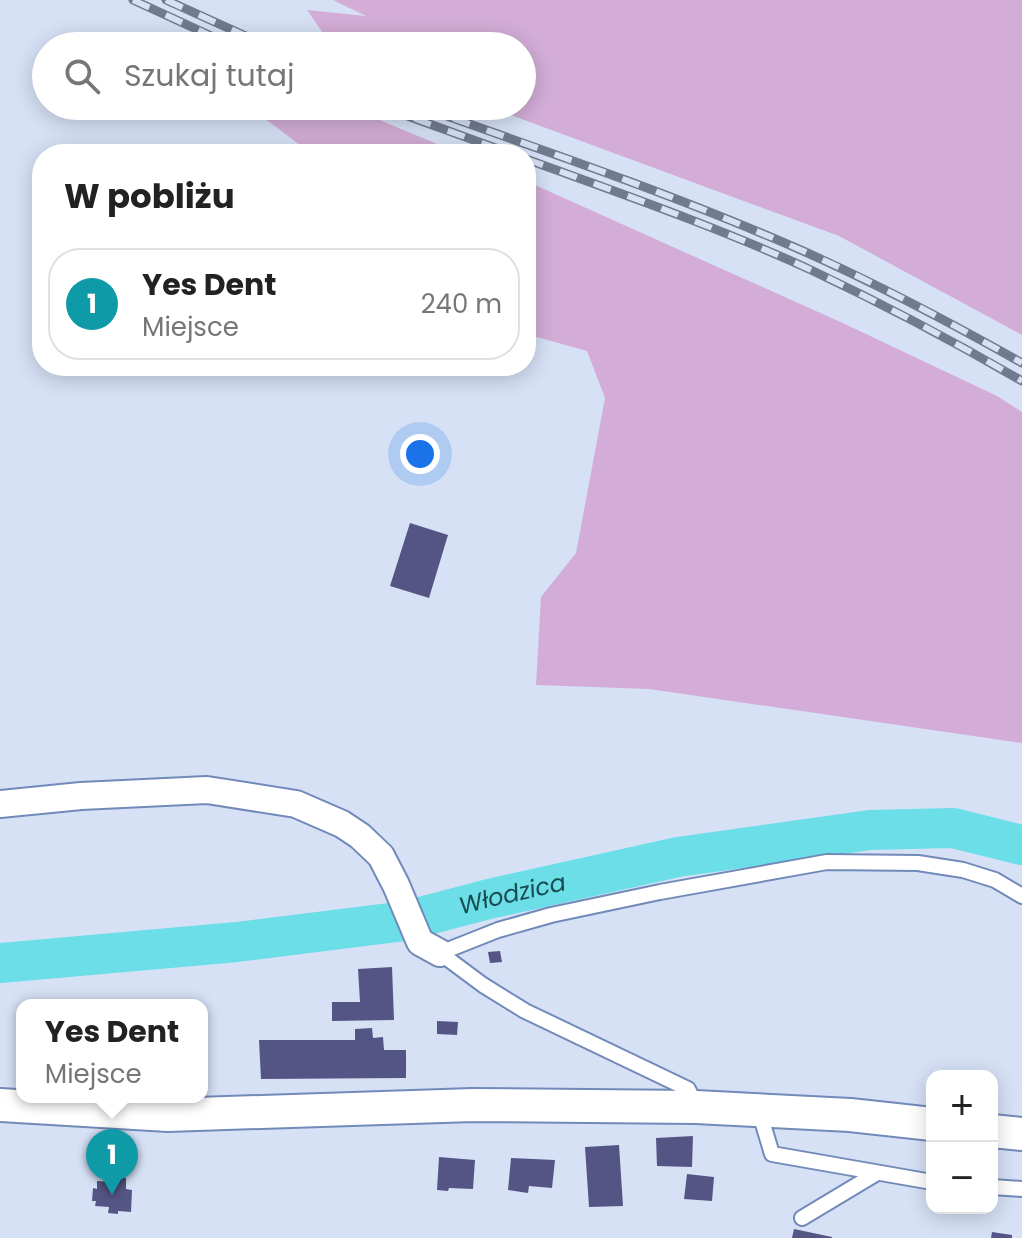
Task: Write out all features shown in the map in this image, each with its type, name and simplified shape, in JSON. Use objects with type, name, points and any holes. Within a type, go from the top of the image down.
[{"type":"street","points":[[0,804],[81,796],[207,790],[296,804],[342,824],[381,856],[430,948]]},
{"type":"street","points":[[0,1105],[168,1115],[473,1105],[696,1107],[850,1115],[926,1123]]},
{"type":"street","points":[[998,1132],[1022,1134]]},
{"type":"lane","points":[[430,948],[551,915],[827,862],[918,863],[963,870],[995,880],[1022,896]]},
{"type":"lane","points":[[430,948],[525,1011],[688,1089],[696,1107]]},
{"type":"lane","points":[[763,1110],[763,1124],[772,1154],[926,1181]]},
{"type":"lane","points":[[802,1218],[877,1173]]},
{"type":"lane","points":[[998,1187],[1022,1189]]},
{"type":"shaded area","points":[[333,0],[1022,0],[1022,335],[839,236],[524,120],[536,120],[536,32],[322,32],[307,10],[366,16]]},
{"type":"shaded area","points":[[267,120],[380,120],[437,144],[299,144]]},
{"type":"shaded area","points":[[536,185],[847,325],[997,396],[1022,412],[1022,743],[649,689],[536,685],[541,597],[576,553],[605,398],[587,351],[536,337]]},
{"type":"building","points":[[410,523],[448,535],[429,598],[390,586]]},
{"type":"building","points":[[500,951],[502,962],[490,963],[488,952]]},
{"type":"building","points":[[392,967],[394,1020],[332,1021],[332,1002],[360,1002],[358,969]]},
{"type":"building","points":[[437,1021],[458,1022],[457,1035],[437,1034]]},
{"type":"building","points":[[372,1028],[373,1038],[383,1037],[384,1050],[406,1050],[406,1078],[261,1079],[259,1040],[355,1040],[355,1029]]},
{"type":"building","points":[[693,1136],[692,1167],[657,1166],[656,1138]]},
{"type":"building","points":[[619,1145],[623,1206],[589,1207],[585,1147]]},
{"type":"building","points":[[439,1157],[475,1160],[473,1189],[437,1190]]},
{"type":"building","points":[[511,1158],[555,1160],[552,1188],[529,1186],[528,1193],[508,1190]]},
{"type":"building","points":[[687,1174],[714,1177],[712,1201],[684,1199]]},
{"type":"building","points":[[112,1177],[126,1178],[126,1189],[132,1190],[131,1212],[108,1213],[109,1207],[95,1206],[96,1201],[92,1201],[97,1181],[112,1182]]},
{"type":"building","points":[[794,1229],[832,1237],[832,1238],[792,1238]]},
{"type":"building","points":[[992,1232],[1012,1235],[1012,1238],[991,1238]]},
{"type":"waterway","name":"Włodzica","points":[[0,963],[237,942],[405,921],[678,857],[870,830],[953,828],[1022,845]]},
{"type":"railway","points":[[133,0],[203,32]]},
{"type":"railway","points":[[166,0],[237,32]]},
{"type":"railway","points":[[418,120],[484,144]]},
{"type":"railway","points":[[458,120],[525,144]]},
{"type":"railway","points":[[536,148],[795,247],[893,294],[1022,363]]},
{"type":"railway","points":[[536,163],[776,254],[944,337],[1022,381]]},
{"type":"place","name":"Yes Dent","points":[[112,1195]]}]
